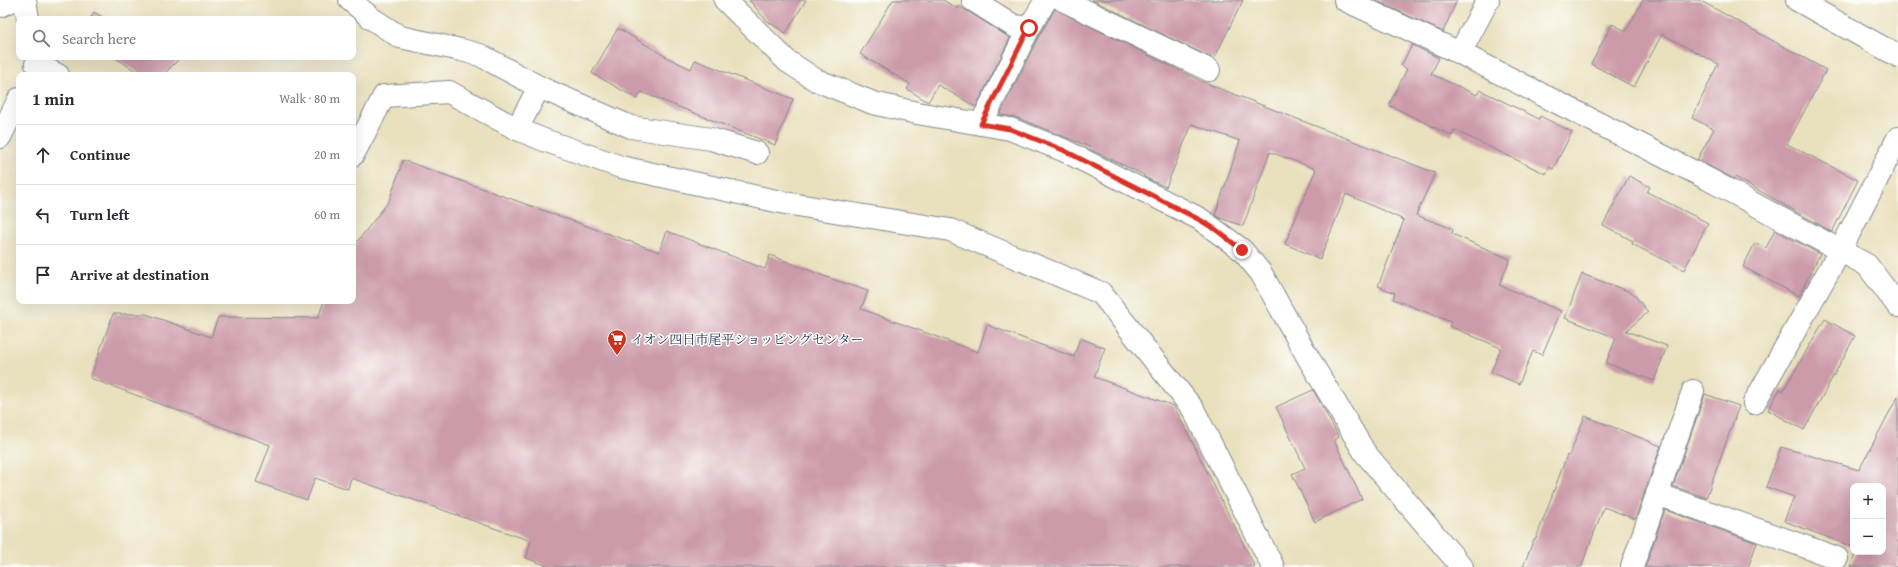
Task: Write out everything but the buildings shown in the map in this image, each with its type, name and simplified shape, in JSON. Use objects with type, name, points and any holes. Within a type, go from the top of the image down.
[{"type":"street","points":[[0,6],[14,0]]},
{"type":"street","points":[[25,0],[28,16]]},
{"type":"street","points":[[350,0],[371,18],[400,37],[480,55],[545,90],[631,127],[711,139],[757,153]]},
{"type":"street","points":[[725,0],[787,61],[816,80],[873,103],[917,113],[1010,129],[1063,150],[1215,229],[1242,250],[1261,273],[1306,354],[1366,453],[1462,567]]},
{"type":"street","points":[[974,0],[1014,26],[1029,28]]},
{"type":"street","points":[[981,124],[1029,28],[1046,0]]},
{"type":"street","points":[[1063,0],[1210,70]]},
{"type":"street","points":[[1345,0],[1460,54],[1701,176],[1867,265],[1898,306]]},
{"type":"street","points":[[1460,54],[1488,0]]},
{"type":"street","points":[[1797,0],[1898,56]]},
{"type":"street","points":[[34,65],[51,72]]},
{"type":"street","points":[[517,129],[545,90]]},
{"type":"street","points":[[356,149],[384,96],[449,92],[517,129],[621,167],[785,203],[950,230],[1101,293],[1193,409],[1273,567]]},
{"type":"street","points":[[0,137],[16,105]]},
{"type":"street","points":[[1754,403],[1840,251],[1898,138]]},
{"type":"street","points":[[1632,567],[1694,391]]},
{"type":"street","points":[[1657,494],[1838,558]]},
{"type":"place","name":"イオン四日市尾平ショッピングセンター","points":[[617,356]]},
{"type":"route","points":[[1029,28],[981,124],[1010,129],[1063,150],[1200,220],[1215,229],[1242,250]]}]
